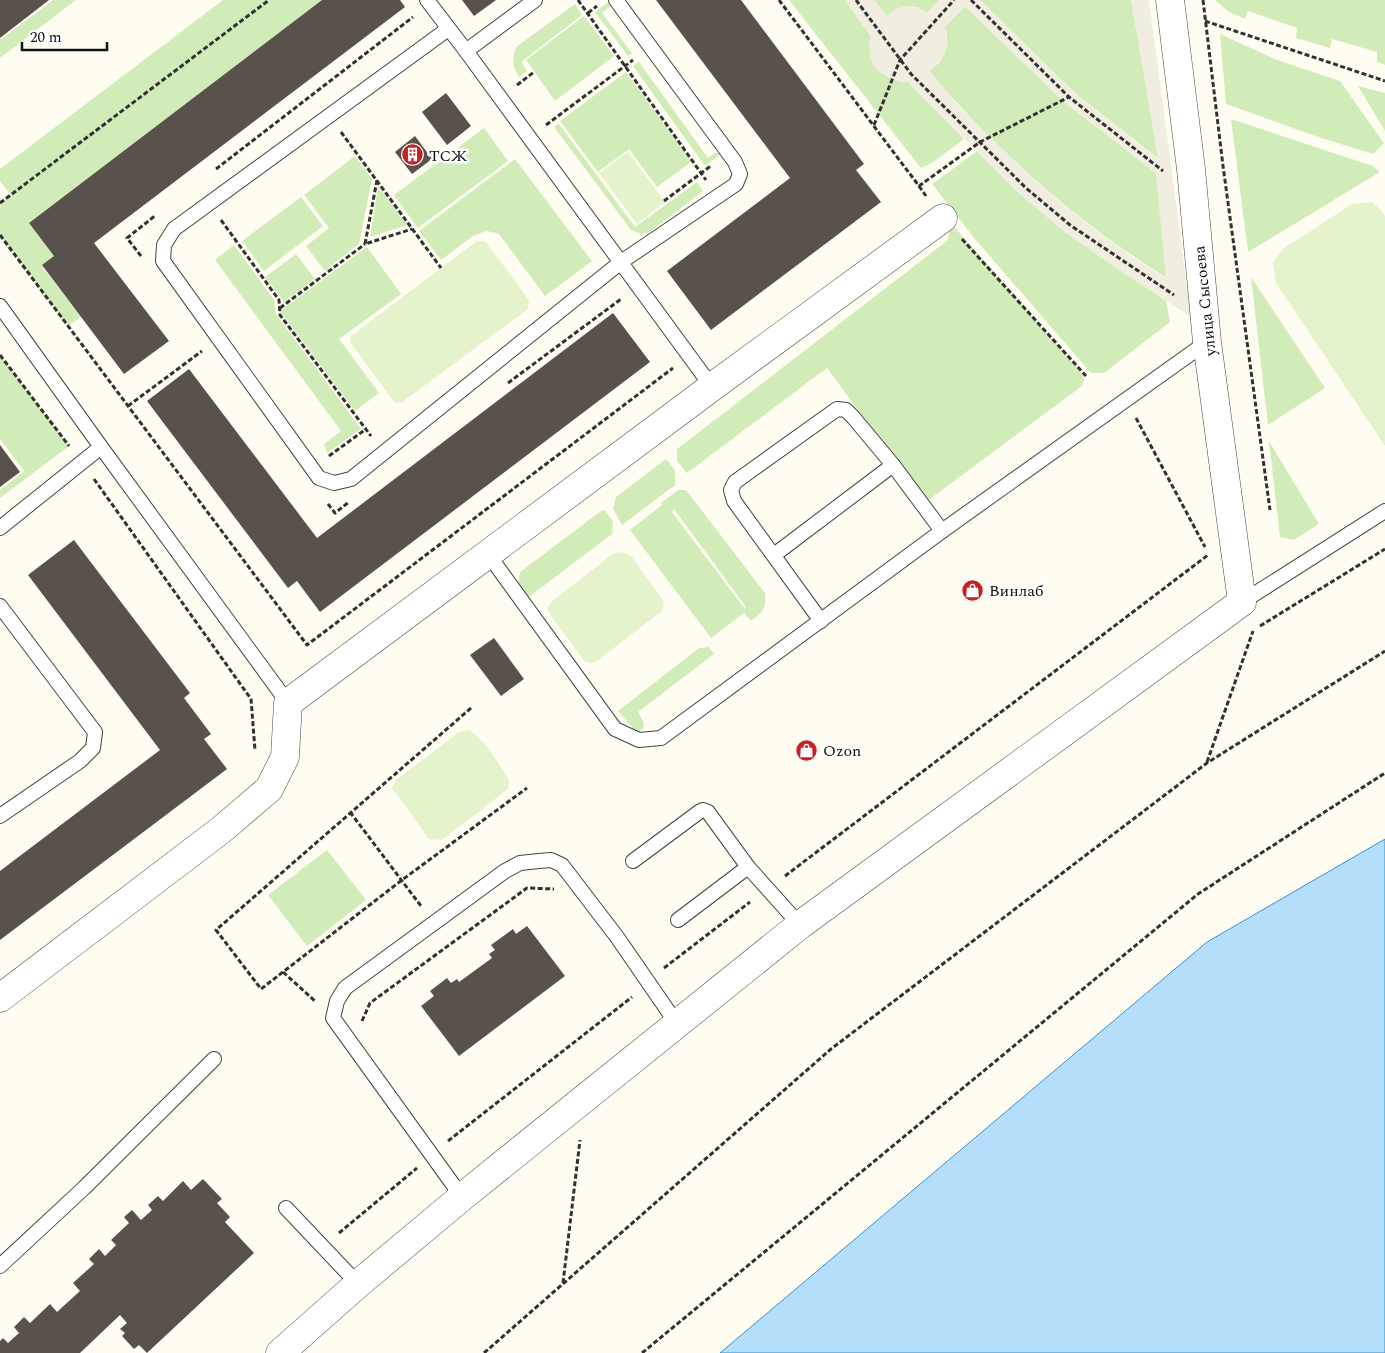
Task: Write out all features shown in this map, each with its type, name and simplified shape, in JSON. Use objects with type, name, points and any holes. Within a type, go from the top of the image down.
[{"type":"street","name":"улица Сысоева","points":[[1170,0],[1191,169],[1207,342],[1242,602]]},
{"type":"street","points":[[0,998],[221,830],[269,789],[285,757],[288,703],[712,386],[943,218]]},
{"type":"street","points":[[280,1353],[358,1284],[462,1197],[800,925],[1242,602]]},
{"type":"lane","points":[[427,0],[712,386]]},
{"type":"lane","points":[[466,51],[536,0]]},
{"type":"lane","points":[[448,29],[174,229],[164,245],[163,261],[319,478],[334,483],[351,479],[621,262],[736,184],[740,174],[735,162],[616,0]]},
{"type":"lane","points":[[0,306],[288,703]]},
{"type":"lane","points":[[488,554],[615,729],[640,740],[661,738],[942,531],[1207,342]]},
{"type":"lane","points":[[821,621],[734,501],[731,490],[735,482],[837,409],[846,410],[893,466],[942,531]]},
{"type":"lane","points":[[0,528],[101,447]]},
{"type":"lane","points":[[774,555],[893,466]]},
{"type":"lane","points":[[1242,602],[1385,511]]},
{"type":"lane","points":[[0,606],[95,732],[93,748],[80,761],[0,816]]},
{"type":"lane","points":[[633,861],[703,810],[708,812],[748,867],[800,925]]},
{"type":"lane","points":[[462,1197],[333,1018],[336,1001],[345,988],[505,871],[520,863],[551,860],[562,865],[618,937],[677,1024]]},
{"type":"lane","points":[[678,920],[748,867]]},
{"type":"lane","points":[[0,1266],[84,1188],[214,1059]]},
{"type":"lane","points":[[286,1208],[358,1284]]},
{"type":"path","points":[[0,203],[269,0]]},
{"type":"path","points":[[578,0],[702,173],[717,198]]},
{"type":"path","points":[[779,0],[919,186],[980,142],[1069,97]]},
{"type":"path","points":[[856,0],[911,74],[1026,188],[1070,225],[1180,299]]},
{"type":"path","points":[[874,125],[900,60],[954,0]]},
{"type":"path","points":[[971,0],[1069,97],[1163,171],[1172,170]]},
{"type":"path","points":[[1203,0],[1223,166],[1270,510]]},
{"type":"path","points":[[1205,21],[1385,81]]},
{"type":"path","points":[[530,138],[650,47]]},
{"type":"path","points":[[329,116],[441,268]]},
{"type":"path","points":[[1162,162],[1164,181]]},
{"type":"path","points":[[664,200],[702,173]]},
{"type":"path","points":[[365,244],[376,180]]},
{"type":"path","points":[[209,204],[279,300],[280,315],[383,453]]},
{"type":"path","points":[[943,218],[1086,376]]},
{"type":"path","points":[[280,308],[365,244],[412,229]]},
{"type":"path","points":[[0,235],[128,406]]},
{"type":"path","points":[[0,355],[83,463],[251,699],[256,753]]},
{"type":"path","points":[[648,982],[1209,554],[1126,400]]},
{"type":"path","points":[[312,468],[366,429]]},
{"type":"path","points":[[1207,763],[1251,632],[1385,549]]},
{"type":"path","points":[[484,1353],[831,1049],[1207,763],[1385,651]]},
{"type":"path","points":[[471,708],[216,930],[260,989],[402,880],[528,788]]},
{"type":"path","points":[[642,1353],[1198,894],[1385,773]]},
{"type":"path","points":[[350,812],[433,923]]},
{"type":"path","points":[[362,1023],[370,1003],[527,888],[554,889]]},
{"type":"path","points":[[283,972],[333,1018]]},
{"type":"path","points":[[323,1246],[431,1154],[634,996],[629,988]]},
{"type":"path","points":[[563,1283],[584,1098]]},
{"type":"path","points":[[444,1132],[450,1140]]},
{"type":"green space","points":[[53,0],[76,0],[0,58],[0,40]]},
{"type":"green space","points":[[223,0],[322,0],[29,223],[54,256],[42,266],[81,317],[68,326],[0,235],[0,203],[11,195],[0,181],[0,169]]},
{"type":"green space","points":[[611,0],[612,5],[602,13],[632,53],[628,56],[595,12]]},
{"type":"green space","points":[[789,0],[845,0],[871,36],[870,54],[878,69],[896,80],[908,82],[964,139],[932,163],[921,168]]},
{"type":"green space","points":[[874,0],[939,0],[927,13],[917,7],[887,16]]},
{"type":"green space","points":[[980,0],[1131,0],[1159,159],[1076,94]]},
{"type":"green space","points":[[1215,0],[1385,0],[1385,65],[1377,62],[1377,52],[1332,39],[1330,48],[1296,38],[1297,28],[1248,11],[1245,19],[1229,12]]},
{"type":"green space","points":[[575,4],[582,15],[521,62],[527,71],[519,77],[513,63],[516,47]]},
{"type":"green space","points":[[965,6],[1063,101],[1156,173],[1167,278],[1101,233],[1040,184],[982,130],[929,71],[940,62],[947,35],[945,27]]},
{"type":"green space","points":[[584,16],[614,56],[555,101],[526,60]]},
{"type":"green space","points":[[1220,34],[1277,60],[1340,81],[1384,143],[1373,154],[1315,136],[1226,104]]},
{"type":"green space","points":[[639,62],[708,158],[715,153],[721,154],[705,166],[633,66]]},
{"type":"green space","points":[[626,72],[691,162],[657,187],[629,149],[598,172],[560,121]]},
{"type":"green space","points":[[1358,86],[1385,93],[1385,131]]},
{"type":"green space","points":[[1231,119],[1373,166],[1380,172],[1248,252]]},
{"type":"green space","points":[[559,124],[635,227],[697,182],[703,191],[650,232],[642,234],[631,230],[554,127]]},
{"type":"green space","points":[[484,128],[508,161],[418,228],[394,195]]},
{"type":"green space","points":[[977,151],[1020,194],[1065,232],[1166,301],[1170,322],[1104,373],[1091,373],[975,239],[932,184]]},
{"type":"green space","points":[[628,152],[665,202],[637,224],[599,173]]},
{"type":"green space","points":[[355,156],[372,179],[359,244],[325,271],[306,246],[329,228],[304,195]]},
{"type":"green space","points":[[515,159],[592,261],[545,296],[499,234],[487,231],[473,236],[441,260],[419,231]]},
{"type":"green space","points":[[378,186],[407,225],[370,237]]},
{"type":"green space","points":[[301,197],[323,226],[264,271],[242,241]]},
{"type":"green space","points":[[1371,202],[1385,216],[1385,446],[1276,283],[1273,263],[1283,249],[1352,204]]},
{"type":"green space","points":[[950,222],[1083,375],[1084,381],[1082,386],[926,502],[827,368],[687,473],[677,461],[677,449],[948,240]]},
{"type":"green space","points":[[477,241],[486,242],[529,300],[528,309],[401,403],[394,402],[350,342],[351,336]]},
{"type":"green space","points":[[234,245],[274,300],[276,314],[361,429],[327,453],[324,444],[341,431],[215,260]]},
{"type":"green space","points":[[367,247],[401,294],[339,339],[379,393],[355,411],[280,311]]},
{"type":"green space","points":[[296,254],[315,279],[284,302],[265,277]]},
{"type":"green space","points":[[1251,277],[1325,388],[1268,425]]},
{"type":"green space","points":[[0,355],[69,446],[0,498],[0,490],[24,471],[0,439]]},
{"type":"green space","points":[[1269,441],[1319,524],[1294,540],[1280,537]]},
{"type":"green space","points":[[666,459],[675,470],[675,485],[622,525],[613,509],[616,497]]},
{"type":"green space","points":[[678,490],[686,490],[765,593],[764,606],[761,613],[751,621],[744,613],[711,638],[630,530],[662,505],[661,503]],"holes":[[[674,509],[746,607],[745,609],[672,512]]]},
{"type":"green space","points":[[605,510],[613,522],[612,534],[530,596],[524,597],[518,585],[520,572],[601,511]]},
{"type":"green space","points":[[623,552],[631,556],[664,602],[662,611],[597,661],[590,663],[584,661],[547,610],[551,602],[614,553]]},
{"type":"green space","points":[[709,647],[714,654],[638,712],[644,726],[643,729],[636,732],[618,711],[699,648]]},
{"type":"green space","points":[[469,730],[486,746],[496,760],[509,780],[508,789],[442,840],[429,839],[392,788],[396,780],[459,732]]},
{"type":"green space","points":[[327,850],[366,900],[307,946],[268,895]]},
{"type":"shaded area","points":[[845,0],[874,0],[887,16],[895,9],[907,6],[917,7],[927,13],[939,0],[980,0],[1076,94],[1158,159],[1131,0],[1149,0],[1191,317],[1117,269],[1065,232],[1020,194],[908,82],[892,80],[881,73],[874,66],[871,58],[869,46],[871,35]],"holes":[[[965,6],[1063,101],[1156,173],[1166,278],[1133,257],[1081,219],[1039,184],[959,107],[930,71],[944,56],[948,44],[945,27]]]},
{"type":"water","points":[[1385,839],[1385,1353],[720,1353],[1207,942]]},
{"type":"building","points":[[0,0],[49,0],[0,38]]},
{"type":"building","points":[[322,0],[400,0],[405,7],[94,243],[169,341],[124,374],[42,265],[54,256],[29,223]]},
{"type":"building","points":[[462,0],[496,0],[474,16]]},
{"type":"building","points":[[656,0],[741,0],[864,164],[856,170],[881,202],[711,330],[667,271],[790,178]]},
{"type":"building","points":[[446,93],[471,126],[447,145],[422,112]]},
{"type":"building","name":"ТСЖ","points":[[415,136],[432,159],[412,174],[395,152]]},
{"type":"building","points":[[613,313],[650,362],[320,612],[297,581],[288,588],[147,401],[189,369],[317,538]]},
{"type":"building","points":[[0,445],[20,472],[0,487]]},
{"type":"building","points":[[74,540],[190,693],[184,698],[211,734],[204,739],[227,769],[0,940],[0,871],[160,750],[28,575]]},
{"type":"building","points":[[494,638],[524,679],[501,696],[470,655]]},
{"type":"building","points":[[527,926],[565,976],[459,1056],[421,1006],[434,996],[430,991],[447,978],[451,983],[457,979],[459,982],[492,958],[489,954],[495,950],[491,945],[513,929],[516,934]]},
{"type":"building","points":[[203,1179],[222,1199],[217,1203],[230,1217],[225,1222],[254,1253],[147,1353],[139,1345],[134,1349],[122,1336],[125,1333],[120,1329],[127,1323],[120,1315],[80,1353],[0,1353],[0,1341],[3,1338],[8,1343],[19,1333],[14,1327],[24,1317],[30,1323],[50,1304],[57,1312],[80,1291],[73,1283],[94,1264],[89,1259],[99,1249],[105,1256],[116,1245],[111,1240],[129,1223],[124,1217],[132,1210],[141,1220],[152,1210],[148,1205],[158,1196],[163,1201],[183,1181],[191,1190]]},
{"type":"place","name":"ТСЖ","points":[[413,155]]},
{"type":"place","name":"Винлаб","points":[[973,590]]},
{"type":"place","name":"Ozon","points":[[807,750]]}]
